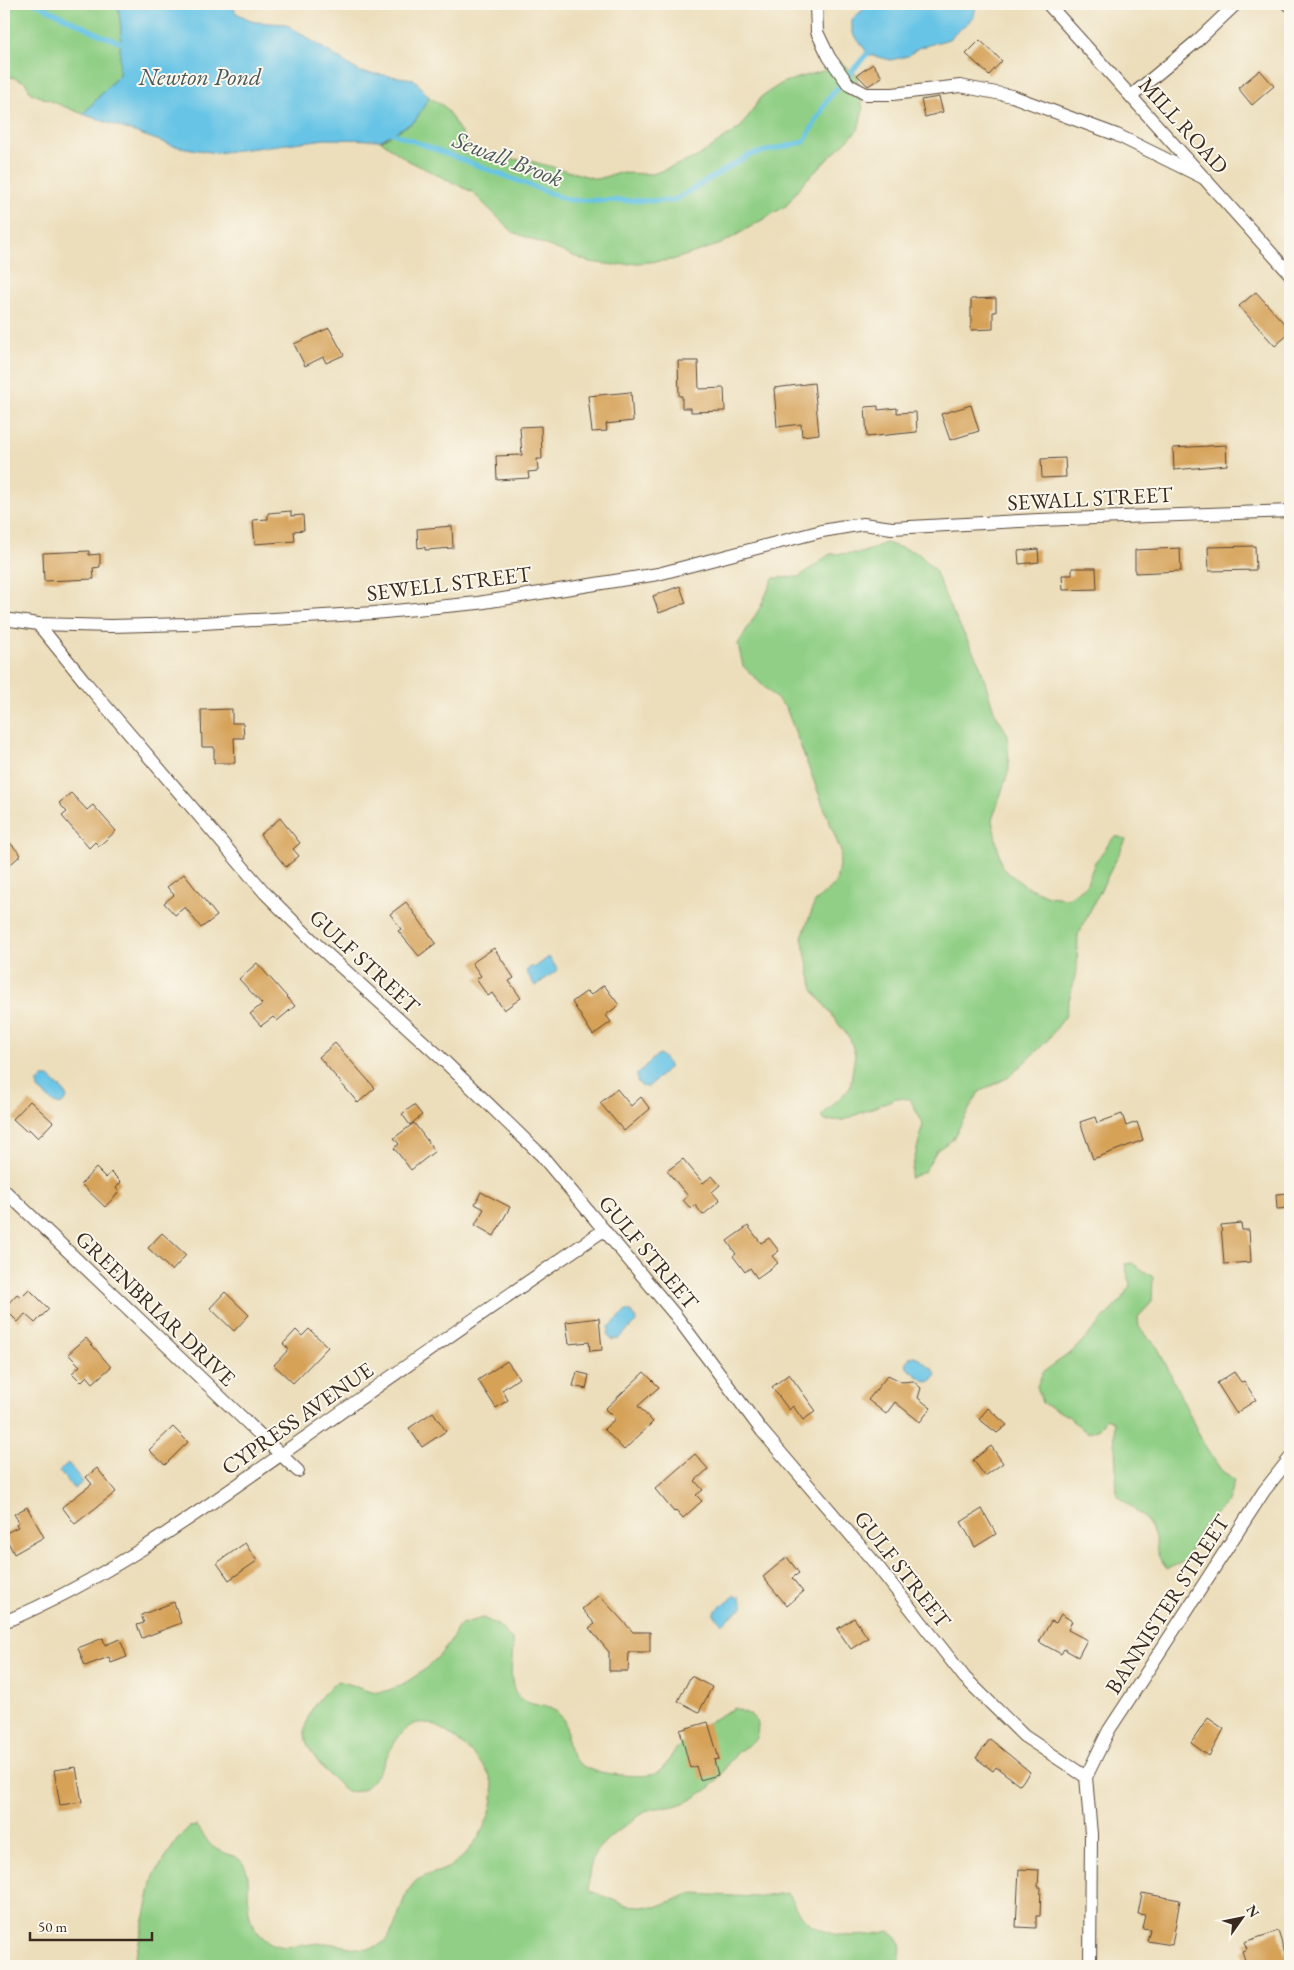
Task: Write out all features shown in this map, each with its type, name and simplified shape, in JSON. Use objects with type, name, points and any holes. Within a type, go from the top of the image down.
[{"type":"street","points":[[816,4],[817,32],[844,80],[866,94],[893,94],[960,86],[1012,96],[1116,136],[1206,179]]},
{"type":"street","name":"MILL ROAD","points":[[1048,4],[1290,274]]},
{"type":"street","points":[[1131,96],[1236,4]]},
{"type":"street","name":"SEWALL STREET","points":[[892,528],[1039,520],[1290,511]]},
{"type":"street","name":"SEWELL STREET","points":[[4,619],[38,624],[111,626],[187,624],[374,613],[478,603],[658,574],[822,531],[863,524],[892,528]]},
{"type":"street","name":"GULF STREET","points":[[38,624],[86,683],[265,892],[315,943],[428,1045],[542,1156],[676,1316],[762,1430],[879,1568],[965,1678],[1024,1736],[1086,1777]]},
{"type":"street","name":"GREENBRIAR DRIVE","points":[[4,1190],[280,1455],[298,1470]]},
{"type":"street","name":"CYPRESS AVENUE","points":[[4,1622],[73,1590],[115,1564],[280,1455],[449,1335],[604,1230]]},
{"type":"street","name":"BANNISTER STREET","points":[[1086,1777],[1109,1730],[1264,1491],[1290,1458]]},
{"type":"street","points":[[1086,1777],[1091,1834],[1090,1966]]},
{"type":"green space","points":[[4,4],[173,4],[119,75],[83,114],[31,93],[25,82],[12,77],[4,79]]},
{"type":"green space","points":[[840,62],[856,74],[863,109],[858,130],[802,184],[786,206],[721,244],[672,260],[615,265],[589,262],[513,232],[472,192],[407,160],[381,141],[415,121],[429,97],[445,107],[468,144],[484,155],[534,162],[597,179],[619,173],[653,174],[697,157],[741,127],[762,96],[784,82],[823,71]]},
{"type":"green space","points":[[886,543],[918,553],[935,570],[949,605],[980,665],[994,711],[1008,735],[1009,770],[992,820],[1002,868],[1025,886],[1048,896],[1068,898],[1086,886],[1095,862],[1114,837],[1121,837],[1126,840],[1078,935],[1077,968],[1065,1017],[1046,1042],[1009,1077],[979,1092],[952,1140],[937,1150],[924,1172],[910,1178],[923,1124],[910,1099],[896,1098],[844,1120],[825,1121],[821,1116],[850,1088],[855,1054],[850,1039],[813,990],[802,937],[815,902],[836,883],[841,852],[786,708],[743,666],[738,644],[761,606],[773,578],[799,577],[830,554],[861,553]]},
{"type":"green space","points":[[1132,1263],[1153,1277],[1152,1302],[1138,1317],[1139,1327],[1158,1348],[1203,1443],[1221,1470],[1234,1481],[1228,1502],[1200,1530],[1185,1561],[1167,1569],[1158,1554],[1153,1532],[1147,1521],[1117,1496],[1114,1421],[1106,1418],[1099,1429],[1087,1433],[1068,1416],[1042,1403],[1037,1386],[1043,1372],[1073,1351],[1121,1300],[1130,1285],[1125,1264]]},
{"type":"green space","points":[[483,1618],[498,1625],[512,1640],[512,1680],[517,1695],[529,1703],[551,1708],[557,1712],[565,1723],[570,1751],[577,1762],[589,1769],[603,1773],[623,1775],[651,1775],[657,1773],[666,1764],[675,1750],[684,1741],[698,1730],[735,1708],[751,1715],[758,1723],[755,1740],[736,1754],[711,1787],[682,1804],[654,1808],[645,1812],[604,1843],[596,1852],[592,1862],[589,1874],[590,1891],[626,1905],[656,1907],[690,1894],[757,1897],[787,1893],[798,1912],[818,1928],[840,1935],[852,1936],[889,1931],[898,1939],[901,1946],[898,1966],[131,1966],[137,1951],[154,1875],[179,1837],[189,1827],[197,1826],[213,1847],[237,1858],[243,1863],[247,1871],[251,1921],[257,1931],[272,1944],[286,1947],[324,1943],[356,1948],[372,1948],[386,1940],[391,1934],[405,1896],[414,1883],[420,1878],[452,1865],[475,1842],[486,1822],[493,1801],[492,1782],[489,1774],[476,1757],[458,1741],[433,1725],[418,1723],[406,1729],[396,1741],[371,1782],[360,1790],[347,1791],[329,1775],[312,1753],[306,1740],[306,1723],[319,1699],[338,1681],[371,1692],[380,1692],[401,1685],[421,1672],[439,1656],[461,1624]]},
{"type":"water","name":"Newton Pond","points":[[118,4],[232,4],[236,13],[255,22],[286,24],[360,72],[414,79],[429,97],[415,121],[381,140],[325,139],[216,153],[174,146],[83,114],[119,75],[121,29]]},
{"type":"water","points":[[870,4],[976,4],[974,17],[949,39],[918,48],[908,56],[891,60],[869,55],[852,32],[852,19]]},
{"type":"water","points":[[549,957],[558,970],[535,986],[526,971],[532,966],[534,968]]},
{"type":"water","points":[[657,1055],[661,1055],[669,1065],[669,1068],[648,1087],[641,1086],[637,1081],[637,1074]]},
{"type":"water","points":[[43,1077],[49,1077],[65,1092],[67,1099],[61,1105],[54,1103],[38,1089],[38,1082]]},
{"type":"water","points":[[626,1311],[630,1311],[636,1318],[636,1322],[619,1338],[612,1340],[607,1334],[609,1327]]},
{"type":"water","points":[[915,1356],[934,1370],[936,1376],[932,1381],[926,1382],[907,1368],[906,1362],[910,1357]]},
{"type":"water","points":[[68,1463],[83,1482],[74,1489],[59,1471]]},
{"type":"water","points":[[735,1595],[737,1598],[739,1596],[744,1606],[722,1624],[713,1613]]},
{"type":"building","points":[[980,40],[1002,61],[989,75],[966,54]]},
{"type":"building","points":[[873,64],[882,77],[868,86],[857,75]]},
{"type":"building","points":[[1260,70],[1274,86],[1252,105],[1238,88]]},
{"type":"building","points":[[939,97],[943,112],[925,117],[921,100]]},
{"type":"building","points":[[1256,292],[1290,330],[1290,333],[1275,346],[1239,306]]},
{"type":"building","points":[[996,298],[996,312],[993,312],[993,329],[971,330],[971,299]]},
{"type":"building","points":[[329,328],[344,355],[326,363],[323,357],[305,366],[294,344]]},
{"type":"building","points":[[678,361],[698,361],[699,389],[724,388],[725,411],[691,412],[691,408],[682,408],[682,396],[679,396]]},
{"type":"building","points":[[814,383],[819,434],[802,436],[801,424],[777,427],[774,388]]},
{"type":"building","points":[[631,392],[633,421],[606,424],[607,431],[592,432],[588,396]]},
{"type":"building","points":[[971,405],[979,431],[950,440],[941,414]]},
{"type":"building","points":[[878,406],[878,410],[897,408],[897,413],[916,412],[917,432],[867,437],[865,407]]},
{"type":"building","points":[[541,426],[542,459],[537,459],[538,471],[528,472],[529,478],[497,480],[496,456],[522,455],[520,427]]},
{"type":"building","points":[[1226,445],[1227,465],[1174,470],[1173,448]]},
{"type":"building","points":[[1065,458],[1066,477],[1042,478],[1041,459]]},
{"type":"building","points":[[291,511],[291,516],[303,515],[304,530],[294,531],[295,541],[255,544],[253,520],[268,519],[268,513]]},
{"type":"building","points":[[452,526],[453,548],[425,550],[425,547],[418,548],[417,529]]},
{"type":"building","points":[[1255,546],[1256,570],[1209,571],[1208,547]]},
{"type":"building","points":[[1180,548],[1181,571],[1135,573],[1135,550]]},
{"type":"building","points":[[1038,549],[1039,562],[1019,564],[1018,551]]},
{"type":"building","points":[[89,551],[89,555],[100,554],[100,567],[93,568],[94,579],[44,581],[43,553]]},
{"type":"building","points":[[1072,568],[1096,568],[1097,589],[1063,590],[1062,575],[1072,575]]},
{"type":"building","points":[[680,586],[686,603],[659,613],[653,596]]},
{"type":"building","points":[[232,709],[232,723],[243,723],[244,738],[234,738],[235,763],[214,763],[214,747],[202,747],[201,710]]},
{"type":"building","points":[[71,793],[87,810],[93,805],[116,831],[99,846],[95,842],[89,848],[62,816],[67,812],[59,803]]},
{"type":"building","points":[[280,818],[300,843],[293,849],[299,856],[286,867],[260,835]]},
{"type":"building","points":[[4,836],[21,855],[4,870]]},
{"type":"building","points":[[184,874],[217,916],[201,928],[185,907],[175,915],[164,903],[174,895],[167,887]]},
{"type":"building","points":[[406,902],[436,943],[419,956],[398,931],[401,929],[390,914]]},
{"type":"building","points":[[494,948],[514,978],[509,981],[521,998],[504,1010],[492,993],[488,996],[476,979],[481,976],[472,963]]},
{"type":"building","points":[[257,963],[295,1006],[277,1021],[273,1017],[261,1026],[250,1014],[262,1004],[239,979]]},
{"type":"building","points":[[604,985],[619,1005],[606,1015],[611,1022],[593,1035],[572,1002],[587,991],[591,995]]},
{"type":"building","points":[[335,1043],[375,1088],[358,1103],[319,1057]]},
{"type":"building","points":[[617,1089],[631,1106],[641,1097],[650,1109],[624,1131],[600,1103]]},
{"type":"building","points":[[30,1101],[53,1122],[38,1138],[29,1129],[26,1131],[13,1119]]},
{"type":"building","points":[[414,1105],[422,1115],[410,1125],[402,1114]]},
{"type":"building","points":[[1122,1114],[1126,1126],[1137,1122],[1143,1140],[1093,1159],[1080,1122],[1095,1117],[1097,1123]]},
{"type":"building","points":[[414,1123],[435,1151],[411,1170],[394,1148],[399,1144],[394,1138]]},
{"type":"building","points":[[683,1159],[703,1183],[712,1176],[720,1185],[712,1192],[720,1201],[703,1215],[695,1205],[691,1209],[683,1200],[688,1196],[667,1171]]},
{"type":"building","points":[[96,1168],[106,1178],[111,1172],[121,1182],[116,1188],[119,1192],[105,1207],[81,1184]]},
{"type":"building","points":[[481,1192],[510,1207],[494,1236],[475,1225],[484,1209],[475,1204]]},
{"type":"building","points":[[1290,1193],[1290,1208],[1277,1209],[1276,1194]]},
{"type":"building","points":[[1241,1223],[1242,1230],[1249,1230],[1251,1262],[1224,1264],[1221,1225]]},
{"type":"building","points":[[748,1226],[761,1243],[769,1238],[779,1251],[772,1256],[778,1263],[757,1278],[750,1268],[745,1272],[733,1256],[736,1254],[727,1241]]},
{"type":"building","points":[[162,1233],[186,1255],[172,1271],[148,1248]]},
{"type":"building","points":[[29,1289],[49,1309],[35,1323],[25,1314],[18,1322],[4,1308],[17,1294],[21,1297]]},
{"type":"building","points":[[225,1292],[249,1315],[234,1331],[210,1308]]},
{"type":"building","points":[[599,1318],[602,1350],[590,1351],[589,1342],[569,1344],[566,1322]]},
{"type":"building","points":[[309,1329],[328,1347],[293,1383],[274,1365],[289,1349],[283,1344],[296,1330],[302,1336]]},
{"type":"building","points":[[86,1338],[111,1367],[93,1383],[87,1376],[81,1382],[72,1373],[80,1366],[68,1354]]},
{"type":"building","points":[[507,1361],[519,1378],[502,1390],[508,1400],[496,1408],[478,1380]]},
{"type":"building","points":[[577,1372],[589,1375],[586,1389],[573,1386]]},
{"type":"building","points":[[644,1372],[659,1387],[638,1406],[653,1422],[624,1450],[604,1429],[615,1419],[605,1409]]},
{"type":"building","points":[[1234,1372],[1241,1382],[1244,1381],[1256,1400],[1236,1413],[1217,1383]]},
{"type":"building","points":[[789,1374],[816,1411],[803,1420],[793,1406],[789,1410],[772,1387]]},
{"type":"building","points":[[888,1375],[902,1382],[913,1381],[921,1388],[918,1398],[931,1408],[920,1422],[895,1402],[886,1414],[868,1400]]},
{"type":"building","points":[[988,1408],[1007,1425],[997,1433],[979,1419]]},
{"type":"building","points":[[433,1412],[446,1431],[422,1447],[409,1428]]},
{"type":"building","points":[[173,1427],[188,1442],[165,1465],[149,1450]]},
{"type":"building","points":[[991,1446],[1003,1463],[985,1476],[973,1460]]},
{"type":"building","points":[[695,1454],[708,1469],[695,1481],[703,1490],[696,1495],[702,1501],[683,1518],[676,1510],[674,1512],[655,1489]]},
{"type":"building","points":[[97,1468],[116,1492],[75,1524],[62,1507],[92,1484],[86,1477]]},
{"type":"building","points":[[27,1507],[44,1537],[14,1554],[4,1534],[18,1527],[16,1524],[19,1522],[14,1514]]},
{"type":"building","points":[[982,1509],[996,1534],[975,1547],[961,1522]]},
{"type":"building","points":[[245,1543],[257,1561],[229,1580],[217,1563]]},
{"type":"building","points":[[787,1557],[799,1573],[792,1578],[803,1592],[787,1606],[763,1577]]},
{"type":"building","points":[[599,1595],[633,1632],[650,1632],[650,1652],[629,1652],[628,1671],[609,1671],[609,1652],[589,1628],[595,1624],[582,1609]]},
{"type":"building","points":[[174,1602],[181,1623],[142,1638],[137,1625],[144,1623],[141,1615]]},
{"type":"building","points":[[1061,1614],[1072,1621],[1068,1630],[1087,1640],[1078,1657],[1064,1649],[1061,1654],[1039,1642],[1051,1621],[1056,1623]]},
{"type":"building","points":[[854,1618],[868,1638],[851,1649],[837,1629]]},
{"type":"building","points":[[103,1638],[105,1645],[120,1639],[127,1657],[111,1663],[109,1657],[85,1666],[78,1648]]},
{"type":"building","points":[[691,1676],[712,1687],[699,1712],[678,1701]]},
{"type":"building","points":[[1208,1718],[1224,1729],[1209,1756],[1191,1743]]},
{"type":"building","points":[[708,1722],[719,1759],[714,1760],[718,1775],[700,1780],[696,1766],[690,1768],[680,1730]]},
{"type":"building","points":[[990,1739],[1030,1772],[1020,1785],[996,1767],[993,1771],[976,1758]]},
{"type":"building","points":[[76,1767],[82,1802],[60,1805],[54,1770]]},
{"type":"building","points":[[1019,1869],[1039,1870],[1038,1887],[1041,1887],[1040,1916],[1036,1916],[1036,1928],[1016,1927]]},
{"type":"building","points":[[1142,1893],[1180,1900],[1172,1945],[1147,1941],[1150,1929],[1142,1928],[1145,1915],[1138,1914]]},
{"type":"building","points":[[1278,1931],[1289,1966],[1247,1966],[1242,1951],[1247,1949],[1244,1942]]},
{"type":"waterway","name":"Sewall Brook","points":[[37,4],[103,36],[125,44]]},
{"type":"waterway","name":"Sewall Brook","points":[[387,131],[568,200],[673,201],[749,155],[804,142],[828,99],[871,49]]}]
